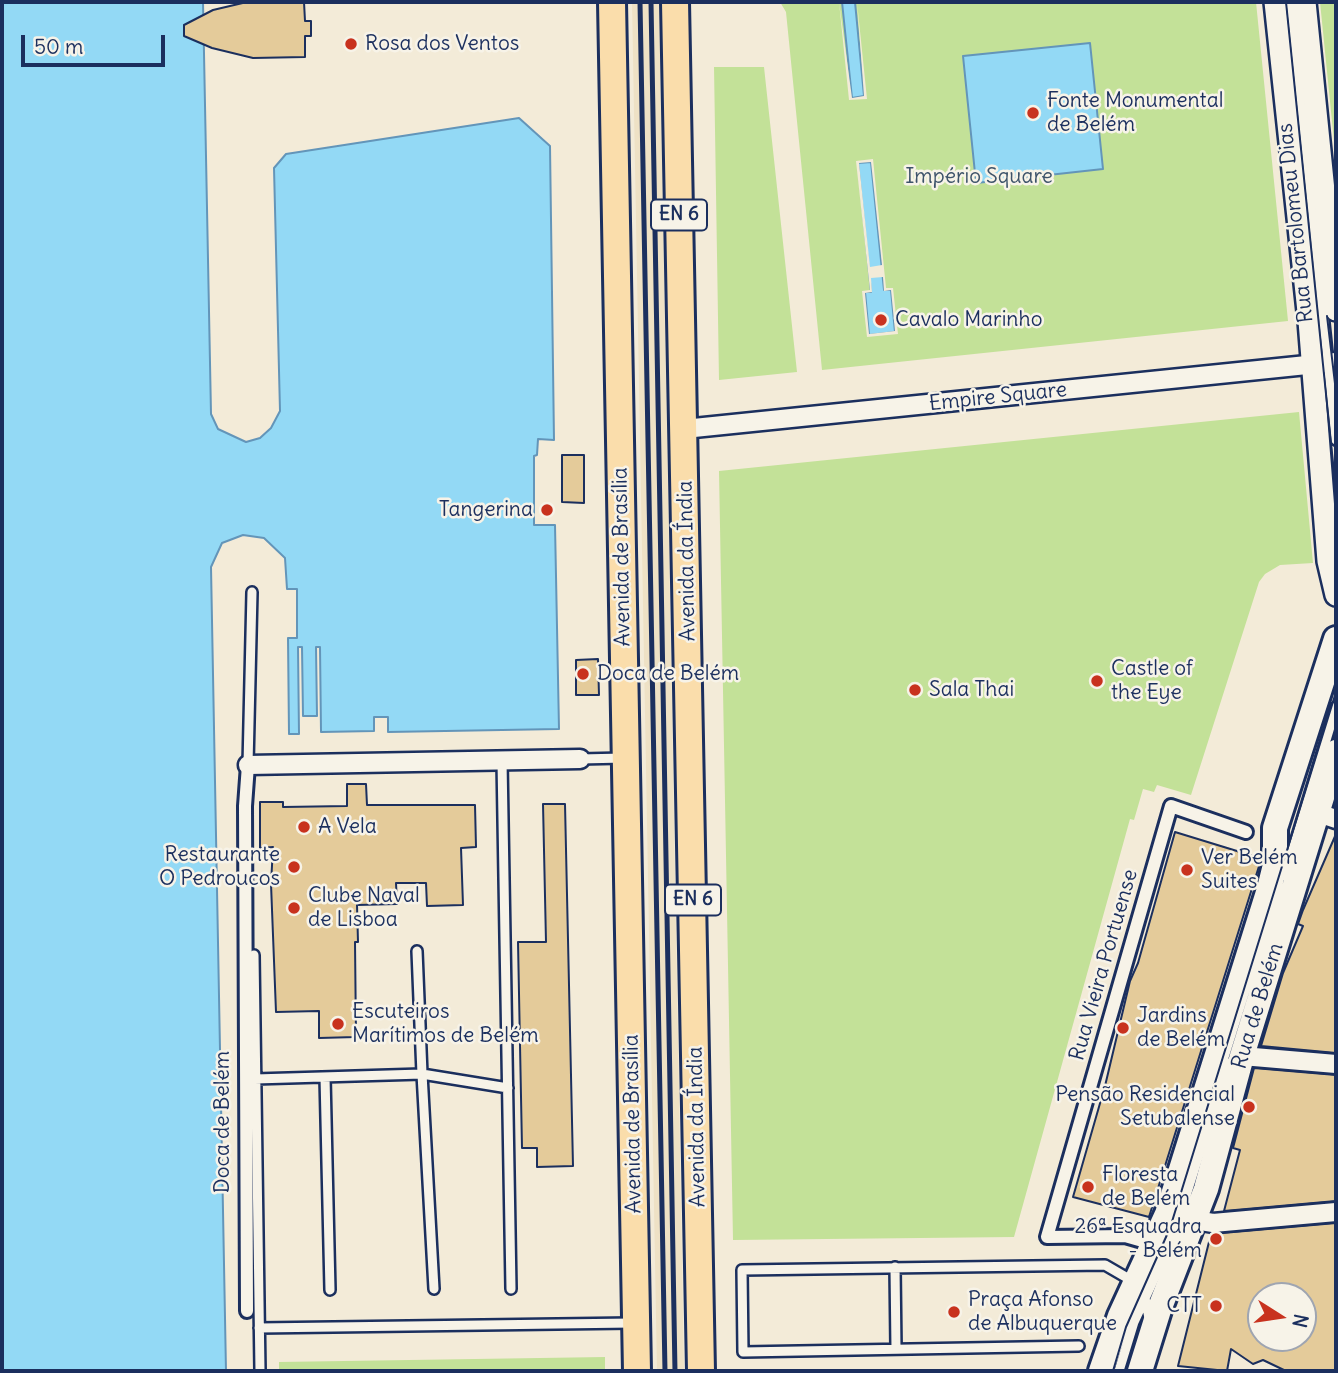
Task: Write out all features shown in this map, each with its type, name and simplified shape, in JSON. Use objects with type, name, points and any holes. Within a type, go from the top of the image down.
[{"type":"main road","name":"Avenida de Brasília","points":[[612,2],[637,1371]]},
{"type":"main road","name":"Avenida da Índia","points":[[675,2],[701,1371]]},
{"type":"main road","name":"Rua de Belém","points":[[1161,1252],[1167,1214],[1276,887],[1275,828],[1336,639]]},
{"type":"main road","name":"Rua de Belém","points":[[1161,1252],[1195,1220],[1237,1054],[1327,816],[1336,752]]},
{"type":"main road","points":[[1101,1371],[1112,1335],[1161,1252]]},
{"type":"main road","points":[[1142,1369],[1161,1252]]},
{"type":"street","points":[[1275,2],[1325,363],[1335,586]]},
{"type":"street","points":[[1305,2],[1336,310]]},
{"type":"street","name":"Empire Square","points":[[684,429],[1325,363]]},
{"type":"street","points":[[1326,668],[1336,631]]},
{"type":"street","points":[[248,765],[580,759]]},
{"type":"street","name":"Doca de Belém","points":[[247,1311],[245,806],[248,765]]},
{"type":"street","name":"Rua Vieira Portuense","points":[[1161,1252],[1125,1236],[1047,1237],[1171,806],[1246,832]]},
{"type":"street","points":[[1237,1054],[1336,1064]]},
{"type":"street","points":[[1195,1220],[1213,1223],[1336,1212]]},
{"type":"lane","name":"Rua Bartolomeu Dias","points":[[1291,2],[1325,363],[1336,440]]},
{"type":"lane","name":"Doca de Belém","points":[[248,765],[252,592]]},
{"type":"lane","name":"Rua de Belém","points":[[1276,887],[1295,841],[1336,707]]},
{"type":"lane","points":[[580,759],[626,758]]},
{"type":"lane","points":[[502,761],[511,1289]]},
{"type":"lane","name":"Rua de Belém","points":[[1276,887],[1295,841]]},
{"type":"lane","points":[[417,951],[434,1289]]},
{"type":"lane","name":"Doca de Belém","points":[[254,955],[260,1371]]},
{"type":"lane","name":"Rua de Belém","points":[[1161,1252],[1237,1054]]},
{"type":"lane","points":[[255,1079],[422,1074],[508,1088]]},
{"type":"lane","points":[[325,1077],[330,1290]]},
{"type":"lane","points":[[1079,1346],[743,1352],[742,1270],[1089,1263],[1116,1269],[1140,1291],[1149,1318],[1142,1369]]},
{"type":"lane","points":[[895,1267],[896,1349]]},
{"type":"lane","points":[[1119,1371],[1140,1291]]},
{"type":"lane","points":[[259,1328],[637,1322]]},
{"type":"shaded area","points":[[632,2],[659,2],[684,1371],[657,1371]]},
{"type":"green space","name":"Império Square","points":[[780,2],[1256,2],[1288,321],[822,370],[786,12]]},
{"type":"green space","points":[[1320,2],[1336,2],[1336,161]]},
{"type":"green space","points":[[714,67],[764,67],[797,372],[719,380]]},
{"type":"green space","points":[[1299,412],[1313,563],[1280,565],[1265,574],[1259,582],[1191,795],[1157,785],[1154,792],[1143,789],[1134,820],[1130,819],[1014,1237],[733,1240],[719,471]]},
{"type":"green space","points":[[605,1357],[605,1371],[279,1371],[279,1362]]},
{"type":"water","points":[[2,2],[203,2],[211,414],[218,429],[246,442],[260,438],[271,428],[280,411],[274,168],[286,154],[519,118],[550,146],[554,440],[538,439],[537,455],[534,456],[534,525],[555,525],[559,729],[388,732],[388,717],[374,717],[374,731],[321,732],[320,647],[316,647],[317,716],[303,716],[302,647],[298,647],[299,734],[289,734],[288,638],[297,638],[297,589],[287,589],[285,558],[264,538],[243,535],[222,543],[211,567],[226,1371],[2,1371]]},
{"type":"water","points":[[842,2],[855,2],[864,96],[852,98]]},
{"type":"water","points":[[1090,43],[1103,169],[976,183],[963,56]]},
{"type":"water","points":[[871,162],[884,290],[891,290],[895,332],[869,335],[865,292],[871,292],[858,163]]},
{"type":"pier","points":[[839,2],[852,98],[864,96],[857,2],[867,99],[849,100]]},
{"type":"pier","points":[[873,159],[886,288],[893,288],[898,334],[867,337],[862,291],[870,290],[856,161]],"holes":[[[871,162],[882,265],[870,267],[859,163]],[[883,277],[884,291],[891,290],[895,331],[869,334],[865,293],[872,292],[871,278]]]},
{"type":"building","points":[[247,2],[304,2],[305,21],[311,21],[311,36],[305,36],[305,57],[253,58],[212,48],[184,36],[184,25],[213,10]]},
{"type":"building","points":[[562,455],[584,455],[584,503],[562,502]]},
{"type":"building","points":[[598,659],[599,695],[576,695],[576,660]]},
{"type":"building","points":[[347,784],[366,784],[367,805],[475,805],[476,847],[461,848],[463,905],[427,906],[426,883],[396,883],[397,904],[357,905],[356,1037],[319,1038],[319,1011],[276,1012],[271,884],[273,847],[260,848],[260,802],[283,802],[283,807],[347,806]]},
{"type":"building","points":[[543,804],[565,804],[573,1166],[537,1167],[537,1148],[522,1148],[518,942],[546,942]]},
{"type":"building","points":[[1175,832],[1250,855],[1260,859],[1260,863],[1149,1217],[1073,1197],[1105,1086],[1130,981],[1138,963]]},
{"type":"building","points":[[1336,834],[1336,1053],[1261,1046],[1283,973],[1303,926],[1298,924]]},
{"type":"building","points":[[1254,1068],[1336,1075],[1336,1201],[1224,1211],[1240,1150],[1233,1148]]},
{"type":"building","points":[[1336,1223],[1336,1371],[1286,1371],[1263,1360],[1253,1364],[1231,1349],[1227,1371],[1178,1366],[1211,1234]]},
{"type":"tram line","points":[[1286,2],[1336,492]]},
{"type":"tram line","points":[[1327,316],[1336,392]]},
{"type":"tram line","points":[[1113,1371],[1126,1327],[1170,1228],[1336,692]]},
{"type":"railway","points":[[640,2],[665,1371]]},
{"type":"railway","points":[[651,2],[675,1371]]},
{"type":"place","name":"Rosa dos Ventos","points":[[351,44]]},
{"type":"place","name":"Fonte Monumental de Belém","points":[[1033,113]]},
{"type":"place","name":"Cavalo Marinho","points":[[881,320]]},
{"type":"place","name":"Tangerina","points":[[547,510]]},
{"type":"place","name":"Doca de Belém","points":[[583,674]]},
{"type":"place","name":"Castle of the Eye","points":[[1097,681]]},
{"type":"place","name":"Sala Thai","points":[[915,690]]},
{"type":"place","name":"A Vela","points":[[304,827]]},
{"type":"place","name":"Restaurante O Pedroucos","points":[[294,867]]},
{"type":"place","name":"Ver Belém Suites","points":[[1187,870]]},
{"type":"place","name":"Clube Naval de Lisboa","points":[[294,908]]},
{"type":"place","name":"Escuteiros Marítimos de Belém","points":[[338,1024]]},
{"type":"place","name":"Jardins de Belém","points":[[1123,1028]]},
{"type":"place","name":"Pensão Residencial Setubalense","points":[[1249,1107]]},
{"type":"place","name":"Floresta de Belém","points":[[1088,1187]]},
{"type":"place","name":"26ª Esquadra - Belém","points":[[1216,1239]]},
{"type":"place","name":"CTT","points":[[1216,1306]]},
{"type":"place","name":"Praça Afonso de Albuquerque","points":[[954,1312]]}]
